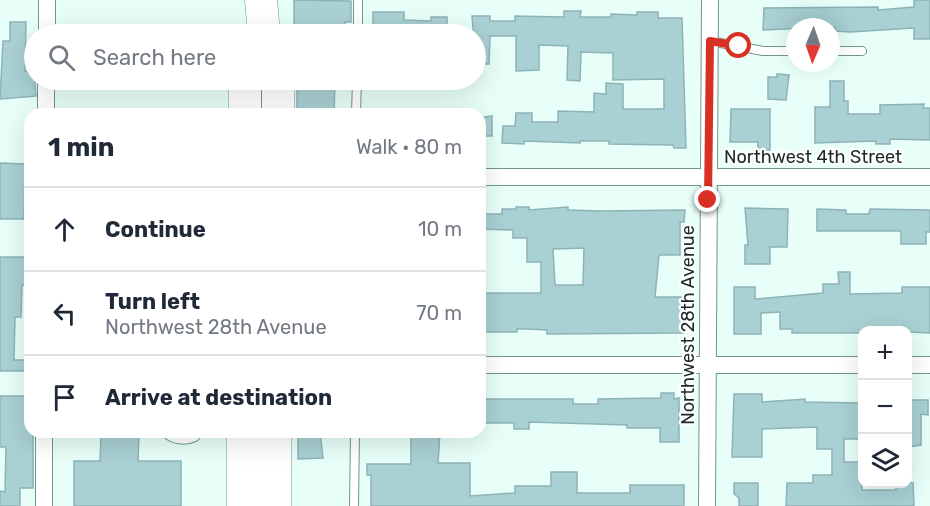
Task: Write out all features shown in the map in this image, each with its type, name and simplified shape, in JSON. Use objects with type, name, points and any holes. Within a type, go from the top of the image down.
[{"type":"highway","points":[[244,0],[245,24]]},
{"type":"highway","points":[[261,0],[263,24]]},
{"type":"highway","points":[[279,0],[279,24]]},
{"type":"highway","points":[[245,90],[245,108]]},
{"type":"highway","points":[[243,438],[243,506]]},
{"type":"highway","points":[[275,438],[275,506]]},
{"type":"street","points":[[47,0],[47,24]]},
{"type":"street","name":"Northwest 28th Avenue","points":[[707,506],[706,365],[710,0]]},
{"type":"street","points":[[46,90],[46,108]]},
{"type":"street","name":"Northwest 4th Street","points":[[486,177],[930,177]]},
{"type":"street","points":[[486,365],[858,365]]},
{"type":"street","points":[[912,365],[930,365]]},
{"type":"street","points":[[44,438],[44,506]]},
{"type":"lane","points":[[358,0],[358,24]]},
{"type":"lane","points":[[710,41],[763,51],[786,51]]},
{"type":"lane","points":[[840,51],[862,51]]},
{"type":"lane","points":[[356,108],[357,90]]},
{"type":"lane","points":[[174,438],[183,440],[191,438]]},
{"type":"lane","points":[[354,506],[355,438]]},
{"type":"building","points":[[294,0],[351,1],[351,22],[294,24]]},
{"type":"building","points":[[914,0],[930,0],[930,39],[914,39],[914,28],[840,31],[840,18],[786,18],[786,29],[763,30],[764,8],[878,7],[878,10],[914,7]]},
{"type":"building","points":[[564,11],[581,11],[580,17],[611,17],[611,14],[637,15],[637,12],[658,12],[658,18],[682,18],[686,148],[674,148],[673,145],[609,144],[609,141],[502,143],[503,126],[515,126],[516,113],[532,113],[532,122],[558,122],[558,111],[594,112],[594,93],[606,94],[606,83],[623,84],[623,109],[664,109],[664,79],[613,80],[613,53],[581,52],[580,81],[567,80],[568,46],[539,45],[539,70],[516,71],[516,36],[490,36],[489,64],[486,64],[486,24],[473,24],[472,16],[490,16],[490,21],[515,21],[515,16],[564,17]]},
{"type":"building","points":[[373,12],[404,12],[404,20],[431,21],[431,17],[447,17],[447,24],[373,24]]},
{"type":"building","points":[[10,22],[26,22],[24,24],[24,90],[36,90],[36,96],[0,99],[3,41],[10,41]]},
{"type":"building","points":[[777,74],[789,75],[786,100],[768,99],[768,77],[777,77]]},
{"type":"building","points":[[830,81],[844,81],[844,101],[848,101],[848,114],[880,114],[880,105],[924,104],[923,108],[930,108],[930,140],[890,139],[890,144],[876,144],[876,141],[815,143],[815,107],[830,107]]},
{"type":"building","points":[[297,90],[335,90],[334,108],[297,108]]},
{"type":"building","points":[[731,109],[770,109],[770,150],[758,150],[758,142],[730,142]]},
{"type":"building","points":[[492,116],[492,136],[486,136],[486,117]]},
{"type":"building","points":[[0,163],[24,164],[24,219],[0,219]]},
{"type":"building","points":[[529,207],[529,210],[568,207],[568,210],[601,211],[685,210],[684,222],[680,222],[680,255],[659,255],[655,297],[684,297],[684,333],[547,334],[547,330],[528,329],[517,329],[517,332],[486,332],[486,293],[541,293],[541,262],[527,262],[527,238],[513,238],[513,230],[486,229],[486,214],[502,214],[502,209]],"holes":[[[584,248],[583,285],[555,285],[553,249]]]},
{"type":"building","points":[[745,208],[788,209],[787,247],[770,247],[770,264],[745,264],[745,245],[748,245]]},
{"type":"building","points":[[817,209],[846,210],[846,214],[869,214],[870,209],[930,210],[930,232],[926,232],[926,244],[901,244],[901,231],[817,231]]},
{"type":"building","points":[[0,257],[24,257],[21,317],[15,317],[14,360],[24,360],[24,371],[0,371]]},
{"type":"building","points":[[838,272],[850,272],[850,294],[902,293],[902,287],[930,287],[930,333],[912,332],[912,326],[858,326],[858,333],[792,333],[792,329],[780,329],[780,312],[761,313],[761,334],[734,334],[734,287],[755,287],[755,299],[823,293],[823,284],[839,284]]},
{"type":"building","points":[[661,393],[674,393],[674,399],[679,398],[679,442],[660,442],[660,428],[529,422],[529,429],[514,429],[514,423],[486,423],[486,399],[573,399],[573,404],[598,404],[598,399],[661,398]]},
{"type":"building","points":[[734,394],[762,394],[762,402],[805,399],[805,402],[858,403],[858,439],[844,439],[844,462],[858,462],[858,488],[896,490],[896,488],[912,488],[913,483],[914,506],[786,506],[787,483],[813,483],[813,475],[832,475],[832,449],[817,449],[817,427],[762,429],[762,457],[732,457]]},
{"type":"building","points":[[0,396],[24,396],[24,438],[33,438],[33,488],[20,488],[20,506],[0,506],[0,491],[5,492],[6,447],[0,447]]},
{"type":"building","points":[[912,400],[928,400],[928,415],[921,414],[921,445],[912,446]]},
{"type":"building","points":[[101,438],[139,438],[138,461],[181,461],[181,506],[74,506],[74,461],[100,461]]},
{"type":"building","points":[[298,438],[321,438],[323,458],[298,459]]},
{"type":"building","points":[[411,438],[440,438],[438,463],[470,463],[470,496],[515,493],[515,486],[551,486],[551,472],[577,472],[577,493],[630,493],[630,485],[684,485],[684,506],[371,506],[371,475],[367,475],[367,464],[411,464]]},
{"type":"building","points":[[734,483],[758,483],[758,506],[739,506],[739,498],[734,494]]},
{"type":"route","points":[[708,200],[710,41],[739,46]]}]
